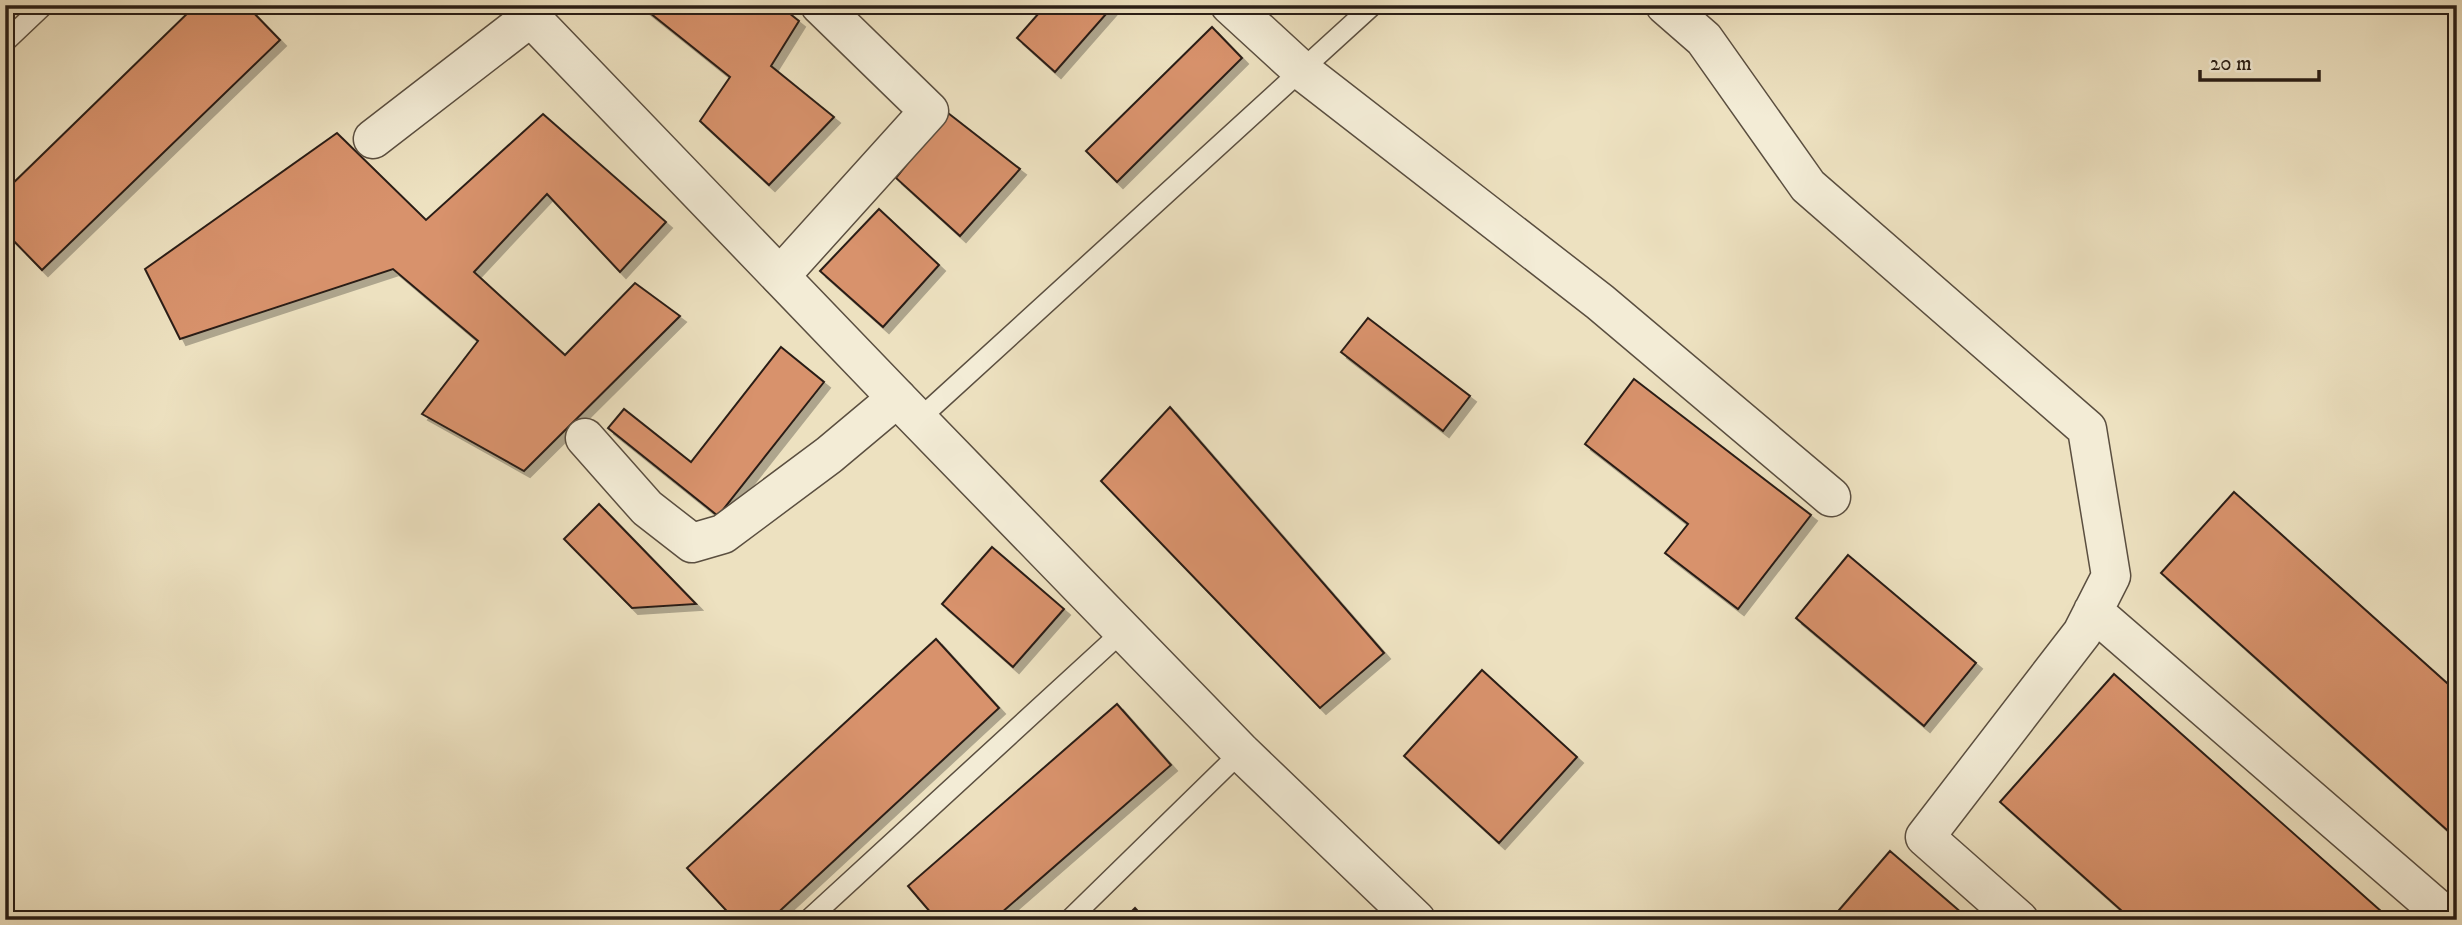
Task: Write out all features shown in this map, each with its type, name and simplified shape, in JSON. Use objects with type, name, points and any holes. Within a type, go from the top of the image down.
[{"type":"street","points":[[780,276],[929,111],[820,5]]},
{"type":"street","points":[[1230,5],[1301,70],[1600,302],[1831,497]]},
{"type":"street","points":[[1665,5],[1704,39],[1808,186],[2087,429],[2111,576],[2082,633],[1925,837],[2019,920]]},
{"type":"street","points":[[373,139],[525,11],[1123,631],[1241,751],[1416,920]]},
{"type":"street","points":[[585,438],[648,508],[692,543],[723,534],[829,455],[907,409]]},
{"type":"street","points":[[2092,611],[2450,920]]},
{"type":"lane","points":[[5,42],[44,5]]},
{"type":"lane","points":[[907,409],[1373,5]]},
{"type":"lane","points":[[808,920],[1123,631]]},
{"type":"lane","points":[[1069,920],[1241,751]]},
{"type":"building","points":[[196,5],[246,5],[280,40],[42,270],[5,232],[5,191]]},
{"type":"building","points":[[640,5],[779,5],[799,21],[771,66],[834,117],[769,185],[700,121],[730,77]]},
{"type":"building","points":[[1046,5],[1114,5],[1055,72],[1017,38]]},
{"type":"building","points":[[1212,27],[1242,58],[1117,182],[1086,151]]},
{"type":"building","points":[[948,113],[1020,169],[960,236],[896,178]]},
{"type":"building","points":[[543,114],[666,222],[620,272],[547,194],[474,272],[565,355],[635,283],[680,316],[524,471],[422,414],[478,341],[393,269],[180,339],[145,269],[337,133],[426,220]]},
{"type":"building","points":[[879,209],[939,265],[883,327],[820,271]]},
{"type":"building","points":[[1368,318],[1470,396],[1443,431],[1341,352]]},
{"type":"building","points":[[781,347],[824,382],[718,516],[608,428],[624,409],[691,462]]},
{"type":"building","points":[[1634,379],[1811,515],[1738,609],[1665,553],[1688,524],[1585,444]]},
{"type":"building","points":[[1170,407],[1384,653],[1320,708],[1101,481]]},
{"type":"building","points":[[2234,492],[2457,692],[2457,839],[2161,573]]},
{"type":"building","points":[[599,504],[696,604],[632,608],[564,539]]},
{"type":"building","points":[[992,547],[1064,609],[1013,667],[942,604]]},
{"type":"building","points":[[1848,555],[1976,663],[1924,726],[1796,618]]},
{"type":"building","points":[[936,639],[999,708],[770,920],[735,920],[687,868]]},
{"type":"building","points":[[1482,670],[1577,757],[1499,843],[1404,756]]},
{"type":"building","points":[[2114,674],[2391,920],[2132,920],[2000,802]]},
{"type":"building","points":[[1117,704],[1171,765],[993,920],[937,920],[908,886]]},
{"type":"building","points":[[1890,851],[1970,920],[1836,920],[1833,917]]},
{"type":"building","points":[[1135,908],[1146,920],[1123,920]]}]
